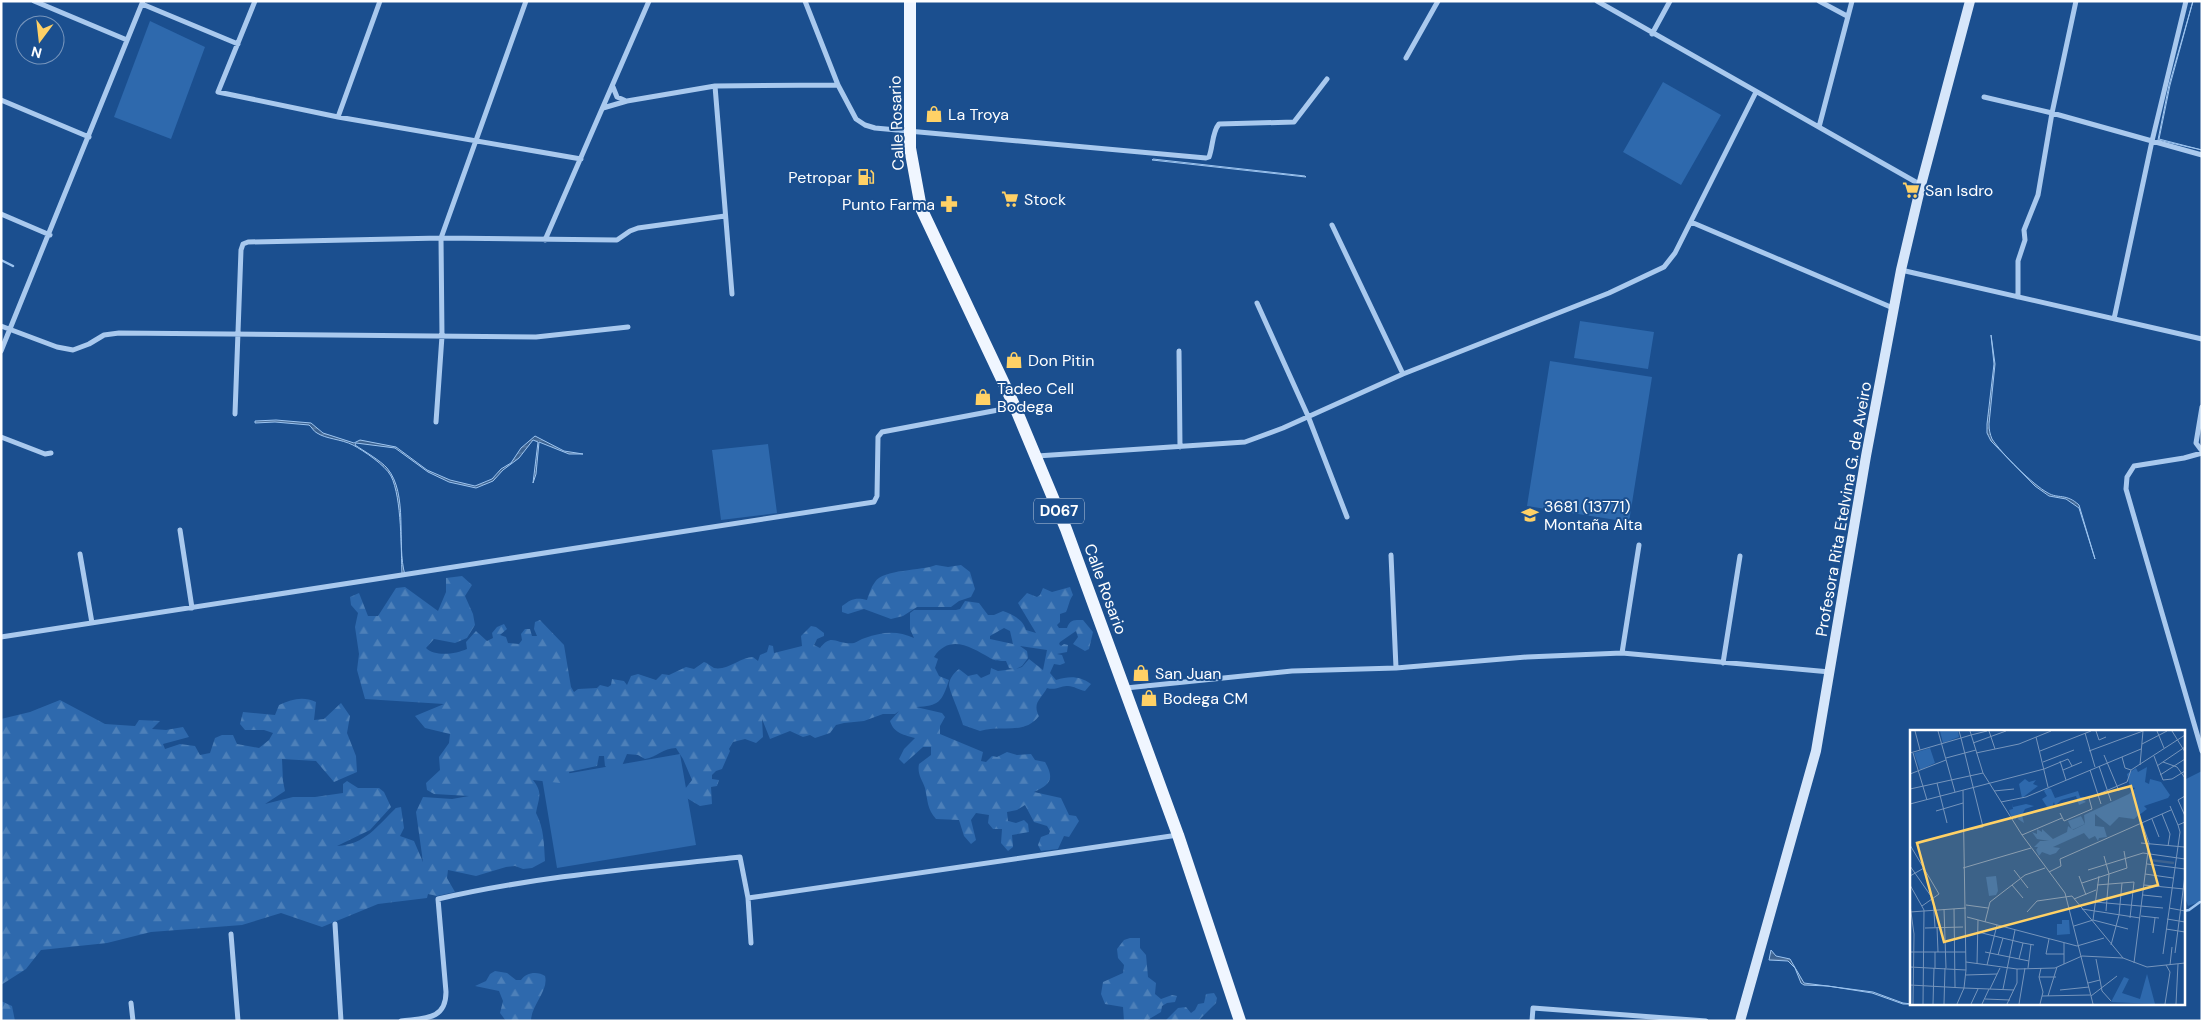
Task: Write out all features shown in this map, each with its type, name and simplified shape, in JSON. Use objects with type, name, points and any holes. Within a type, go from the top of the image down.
[{"type":"main road","name":"Calle Rosario","points":[[910,1],[910,148],[917,195],[926,221],[1015,407],[1066,529],[1178,835],[1240,1021]]},
{"type":"street","points":[[34,1],[127,40]]},
{"type":"street","points":[[255,1],[218,92],[338,117],[580,159]]},
{"type":"street","points":[[338,117],[380,1]]},
{"type":"street","points":[[436,422],[442,336],[441,238],[526,1]]},
{"type":"street","points":[[546,240],[580,159],[614,87],[649,1]]},
{"type":"street","points":[[805,1],[838,85],[856,118],[865,125],[875,128],[1206,158],[1209,157],[1211,152],[1216,128],[1219,124],[1294,122],[1327,79]]},
{"type":"street","points":[[1406,58],[1438,1]]},
{"type":"street","points":[[1597,1],[1652,34],[1921,184]]},
{"type":"street","points":[[1652,34],[1670,1]]},
{"type":"street","points":[[1819,1],[1847,16]]},
{"type":"street","points":[[1819,127],[1852,1]]},
{"type":"street","name":"Profesora Rita Etelvina G. de Aveiro","points":[[1740,1021],[1805,796],[1816,751],[1866,456],[1901,270],[1921,184],[1970,1]]},
{"type":"street","points":[[2018,297],[2018,261],[2025,240],[2026,222],[2038,194],[2052,113],[2076,1]]},
{"type":"street","points":[[2114,319],[2152,141],[2186,1]]},
{"type":"street","points":[[1,351],[50,235],[143,2],[238,44]]},
{"type":"street","points":[[603,108],[627,101],[715,86],[838,85]]},
{"type":"street","points":[[715,86],[732,294]]},
{"type":"street","points":[[614,87],[619,99],[627,101]]},
{"type":"street","points":[[1036,456],[1245,442],[1403,374],[1609,293],[1652,274],[1669,262],[1756,92]]},
{"type":"street","points":[[1984,97],[2052,113],[2202,155]]},
{"type":"street","points":[[1,100],[89,137]]},
{"type":"street","points":[[1,214],[50,235]]},
{"type":"street","points":[[235,414],[241,250],[244,244],[248,242],[441,238],[617,240],[630,230],[638,228],[725,216]]},
{"type":"street","points":[[1691,222],[1894,308]]},
{"type":"street","points":[[1332,225],[1403,374]]},
{"type":"street","points":[[1901,270],[2202,339]]},
{"type":"street","points":[[1257,303],[1308,416],[1347,517]]},
{"type":"street","points":[[1,326],[57,348],[73,350],[89,344],[104,335],[120,332],[536,337],[628,326]]},
{"type":"street","points":[[1179,351],[1180,447]]},
{"type":"street","points":[[1,637],[874,502],[877,496],[878,437],[882,432],[1015,407]]},
{"type":"street","points":[[2202,407],[2196,443],[2202,452],[2184,458],[2134,466],[2126,477],[2126,489],[2202,751]]},
{"type":"street","points":[[1,437],[45,454],[51,453]]},
{"type":"street","points":[[180,530],[192,608]]},
{"type":"street","points":[[1622,654],[1639,545]]},
{"type":"street","points":[[80,554],[92,623]]},
{"type":"street","points":[[1391,555],[1396,668]]},
{"type":"street","points":[[1724,663],[1740,556]]},
{"type":"street","points":[[1125,688],[1275,672],[1396,668],[1527,657],[1622,654],[1830,672]]},
{"type":"street","points":[[748,898],[1178,835]]},
{"type":"street","points":[[401,1021],[438,1015],[446,1000],[438,899],[540,880],[740,856],[748,898],[751,943]]},
{"type":"street","points":[[335,924],[341,1021]]},
{"type":"street","points":[[231,934],[238,1021]]},
{"type":"street","points":[[131,1003],[133,1021]]},
{"type":"street","points":[[1532,1021],[1533,1008],[1706,1021]]},
{"type":"green space","points":[[150,21],[205,47],[171,139],[114,117]]},
{"type":"green space","points":[[1663,82],[1721,115],[1681,185],[1623,152]]},
{"type":"green space","points":[[1580,321],[1654,332],[1648,369],[1574,358]]},
{"type":"green space","points":[[1550,361],[1652,377],[1629,522],[1527,506]]},
{"type":"green space","points":[[768,444],[777,513],[721,520],[712,450]]},
{"type":"green space","points":[[936,565],[948,567],[961,565],[970,572],[975,589],[971,597],[959,601],[951,607],[917,607],[903,616],[891,619],[864,609],[848,614],[842,612],[842,606],[851,600],[867,600],[872,586],[879,578],[894,572]]},
{"type":"green space","points":[[462,576],[472,585],[465,596],[473,614],[475,625],[467,638],[455,643],[434,639],[426,648],[440,654],[462,651],[467,649],[466,642],[476,631],[487,641],[493,638],[492,633],[497,627],[504,624],[507,629],[500,635],[506,637],[508,643],[519,644],[522,640],[521,634],[525,629],[530,629],[532,636],[537,636],[534,629],[535,622],[540,620],[564,645],[571,687],[574,692],[578,689],[597,688],[600,685],[608,687],[611,685],[612,679],[624,681],[627,685],[631,676],[638,674],[656,680],[662,674],[669,675],[686,667],[694,669],[704,662],[714,668],[724,668],[748,658],[753,657],[758,661],[760,655],[767,652],[769,645],[773,646],[774,653],[802,646],[801,636],[811,626],[824,633],[824,636],[817,639],[814,645],[820,648],[824,643],[831,640],[854,643],[883,633],[896,633],[914,638],[910,629],[910,613],[914,610],[956,610],[960,609],[965,601],[979,603],[988,615],[994,615],[1003,611],[1010,614],[1020,620],[1026,630],[1036,633],[1018,603],[1027,593],[1037,597],[1043,588],[1052,592],[1070,587],[1073,595],[1066,612],[1060,614],[1060,622],[1057,625],[1059,628],[1067,628],[1075,620],[1083,620],[1093,632],[1089,649],[1085,651],[1073,644],[1078,637],[1076,631],[1060,642],[1061,646],[1064,644],[1068,645],[1067,652],[1057,654],[1062,655],[1065,663],[1060,665],[1054,664],[1050,673],[1056,680],[1074,677],[1087,681],[1091,684],[1085,691],[1070,686],[1053,689],[1047,688],[1037,704],[1036,708],[1039,716],[1033,722],[1019,728],[980,731],[963,725],[949,685],[954,674],[959,669],[968,676],[977,674],[981,678],[990,674],[991,668],[998,671],[1013,669],[1009,668],[1006,661],[993,660],[969,647],[954,644],[940,650],[934,657],[938,659],[935,668],[939,676],[949,680],[942,698],[935,704],[916,707],[942,713],[945,717],[940,726],[940,734],[983,752],[981,761],[986,762],[992,756],[997,757],[1007,752],[1017,755],[1031,754],[1035,760],[1045,762],[1050,773],[1049,781],[1044,787],[1034,792],[1061,798],[1069,815],[1076,816],[1079,821],[1069,837],[1064,836],[1058,849],[1041,851],[1038,845],[1041,837],[1049,834],[1050,831],[1047,826],[1034,822],[1025,805],[1017,810],[1007,812],[1008,821],[1016,823],[1024,820],[1028,824],[1029,832],[1012,835],[1013,847],[1008,851],[1001,843],[1002,829],[993,829],[988,823],[989,815],[976,813],[971,820],[976,840],[971,844],[964,836],[959,820],[936,819],[929,808],[925,788],[919,774],[919,764],[931,755],[931,747],[923,747],[904,764],[899,759],[904,749],[915,738],[894,729],[890,721],[899,711],[895,714],[883,714],[864,721],[836,725],[830,733],[815,738],[810,735],[803,737],[790,731],[770,739],[762,719],[763,737],[756,743],[745,739],[733,742],[722,769],[712,775],[712,779],[719,780],[717,786],[711,787],[712,804],[700,806],[685,797],[685,789],[692,780],[676,748],[667,749],[645,759],[638,755],[627,754],[621,768],[610,770],[605,766],[604,756],[599,756],[597,766],[569,772],[571,779],[560,783],[533,780],[539,792],[536,813],[542,830],[545,861],[532,868],[506,867],[476,876],[448,870],[447,878],[455,892],[437,896],[428,894],[427,898],[378,904],[322,927],[281,913],[242,925],[151,932],[107,943],[41,950],[26,969],[1,985],[1,719],[30,712],[60,700],[105,724],[135,726],[139,720],[160,721],[152,729],[166,730],[183,727],[189,737],[163,744],[165,749],[180,744],[195,746],[200,755],[210,753],[215,738],[222,735],[233,735],[237,744],[259,748],[269,740],[273,733],[264,730],[245,730],[240,724],[243,712],[275,715],[279,705],[293,700],[307,699],[316,702],[314,720],[324,719],[341,703],[350,716],[347,733],[356,756],[357,772],[334,782],[316,761],[282,759],[285,791],[265,804],[293,797],[315,797],[343,793],[343,784],[347,781],[358,788],[379,788],[384,792],[391,807],[370,830],[337,846],[347,845],[363,838],[396,808],[401,807],[404,828],[400,836],[414,841],[423,862],[416,812],[423,797],[452,799],[469,796],[434,794],[427,790],[426,783],[440,770],[439,757],[449,743],[450,734],[425,728],[415,716],[444,704],[365,699],[357,670],[359,654],[355,627],[358,613],[351,605],[350,597],[359,593],[368,616],[378,616],[396,588],[405,587],[438,611],[446,592],[446,578]],"holes":[[[1004,628],[1010,631],[1013,644],[990,639],[990,636]],[[1020,646],[1047,650],[1043,670],[1029,659],[1022,667],[1016,669],[1022,666],[1028,658],[1027,651]]]},
{"type":"green space","points":[[680,754],[696,845],[557,868],[542,778]]},
{"type":"green space","points":[[2202,771],[2202,901],[2188,906],[2186,900],[2186,779]]},
{"type":"green space","points":[[1140,938],[1140,948],[1146,955],[1148,977],[1156,983],[1155,994],[1161,999],[1172,995],[1177,996],[1175,1002],[1162,1006],[1161,1012],[1146,1021],[1124,1021],[1123,1007],[1105,1004],[1101,994],[1103,982],[1123,973],[1124,965],[1118,958],[1117,949],[1124,940]]},
{"type":"green space","points":[[495,971],[507,973],[516,980],[521,980],[526,975],[532,973],[539,973],[545,976],[545,987],[534,1008],[531,1020],[533,1021],[506,1021],[500,1013],[503,1001],[499,991],[475,986],[486,981],[490,974]]},
{"type":"green space","points":[[1214,993],[1217,998],[1216,1003],[1198,1021],[1165,1021],[1178,1008],[1186,1007],[1191,1013],[1198,1004],[1204,1003],[1206,994]]},
{"type":"green space","points":[[1,1001],[12,1006],[15,1021],[1,1021]]},
{"type":"shaded area","points":[[2193,1],[2170,85],[2159,139],[2202,150],[2158,140],[2169,85]]},
{"type":"shaded area","points":[[1152,160],[1305,176],[1306,177]]},
{"type":"shaded area","points":[[1991,335],[1995,364],[1989,424],[1992,439],[2002,452],[2034,483],[2052,495],[2070,499],[2079,505],[2095,559],[2079,508],[2066,499],[2049,496],[2035,486],[1991,441],[1987,433],[1994,364]]},
{"type":"shaded area","points":[[276,420],[311,423],[323,433],[354,443],[360,440],[396,447],[427,470],[450,480],[475,486],[492,479],[501,469],[511,463],[521,448],[535,436],[564,451],[583,454],[569,454],[539,442],[536,474],[533,483],[538,442],[533,440],[519,458],[503,470],[493,481],[476,488],[449,482],[428,472],[395,448],[356,443],[355,445],[384,465],[394,479],[400,505],[401,538],[395,486],[388,472],[374,459],[348,443],[321,435],[309,425],[275,422],[255,423],[255,421]]},
{"type":"shaded area","points":[[401,552],[405,575],[402,575]]},
{"type":"shaded area","points":[[1771,950],[1776,956],[1790,959],[1804,983],[1827,986],[1804,985],[1801,983],[1795,968],[1788,961],[1769,960]]},
{"type":"shaded area","points":[[1833,987],[1873,992],[1910,1004],[1903,1004],[1872,993]]},
{"type":"waterway","points":[[1,260],[13,266]]},
{"type":"waterway","points":[[2186,911],[2200,902]]},
{"type":"place","name":"La Troya","points":[[934,114]]},
{"type":"place","name":"Petropar","points":[[866,177]]},
{"type":"place","name":"San Isdro","points":[[1911,190]]},
{"type":"place","name":"Stock","points":[[1010,199]]},
{"type":"place","name":"Punto Farma","points":[[949,204]]},
{"type":"place","name":"Don Pitin","points":[[1014,360]]},
{"type":"place","name":"Tadeo Cell Bodega","points":[[983,397]]},
{"type":"place","name":"3681 (13771) Montaña Alta","points":[[1530,515]]},
{"type":"place","name":"San Juan","points":[[1141,673]]},
{"type":"place","name":"Bodega CM","points":[[1149,698]]}]
